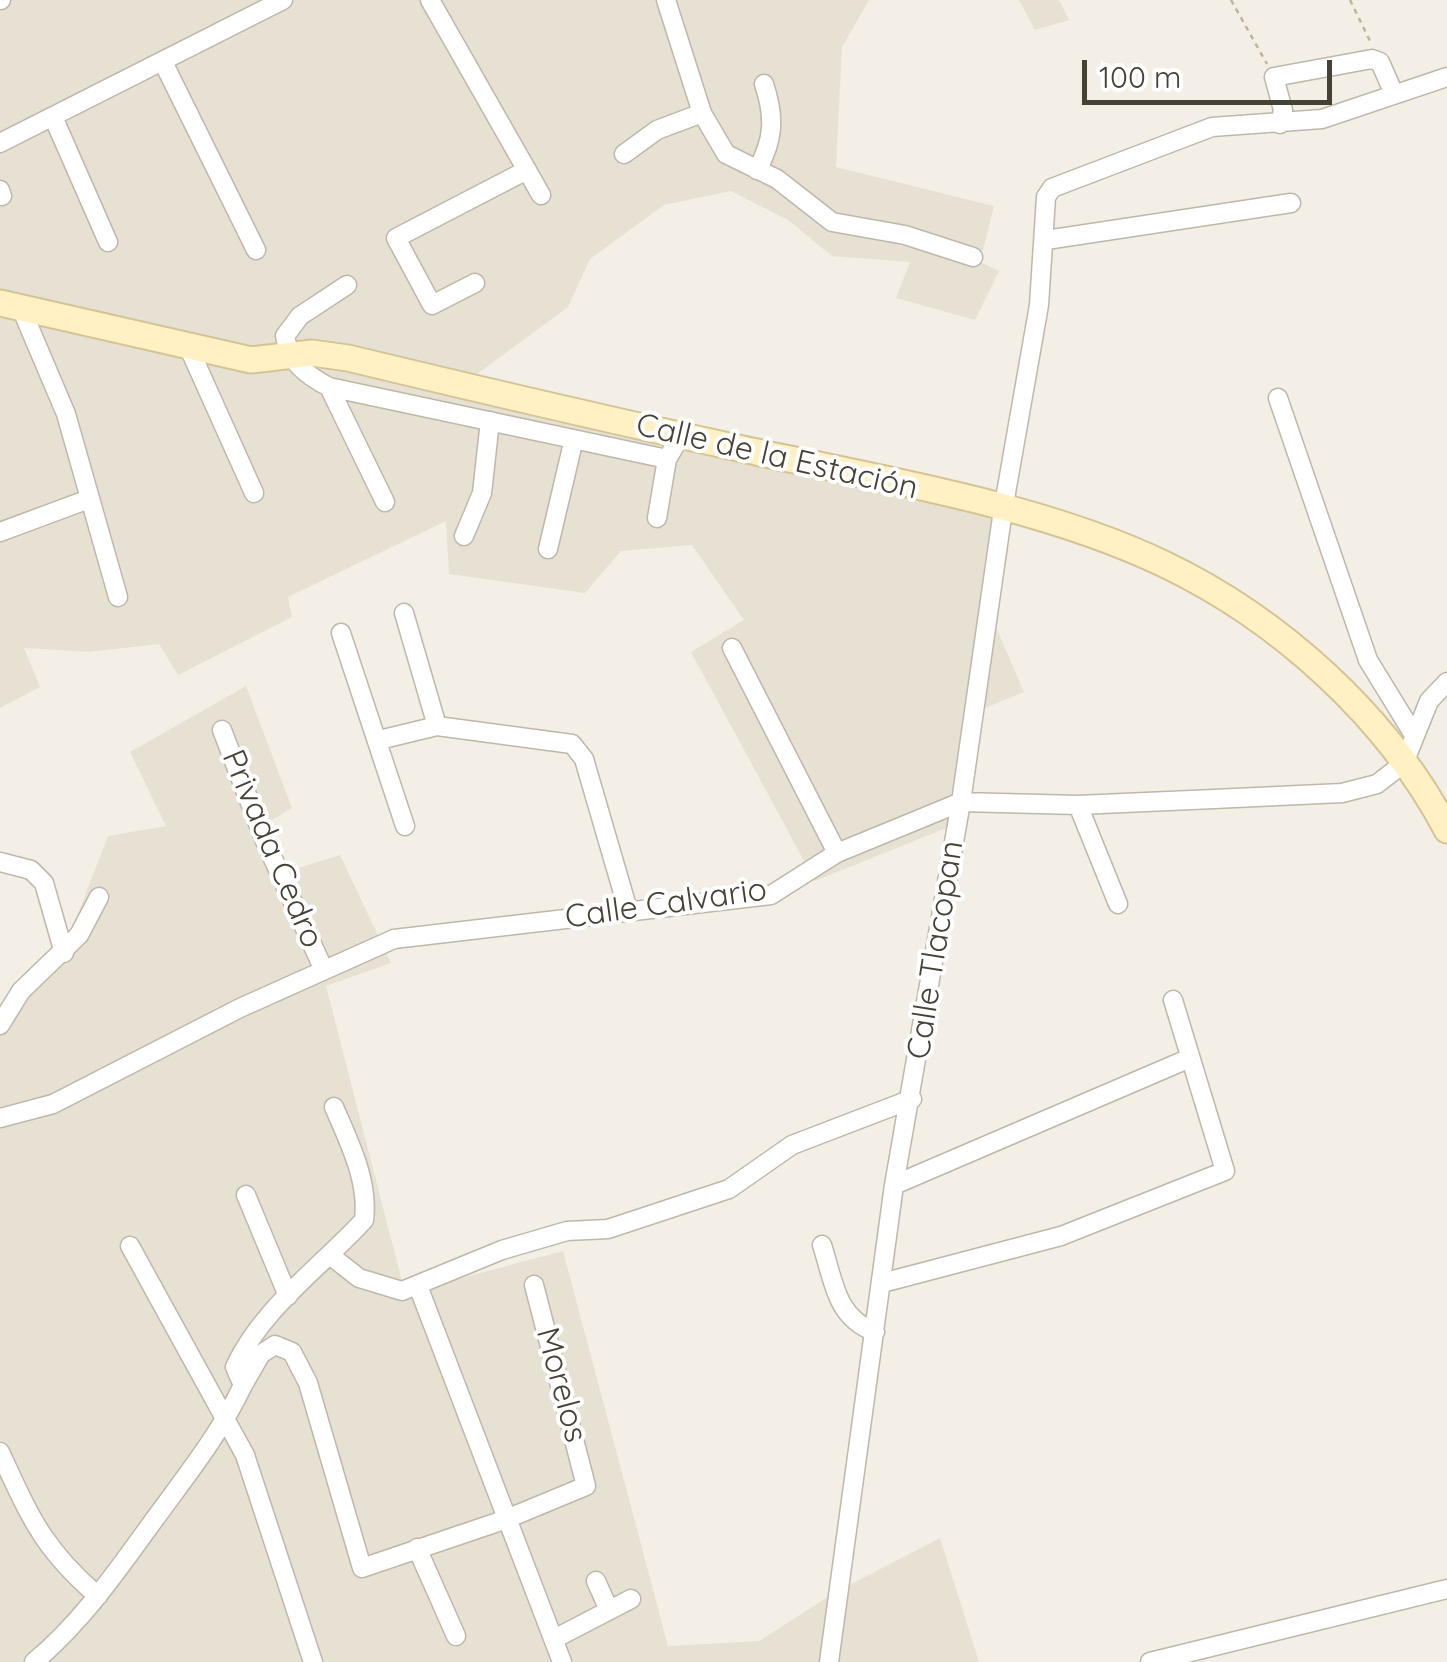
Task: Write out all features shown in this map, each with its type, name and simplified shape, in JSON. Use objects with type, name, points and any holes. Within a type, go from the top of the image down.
[{"type":"street","points":[[0,143],[283,0]]},
{"type":"street","points":[[430,0],[541,195]]},
{"type":"street","points":[[666,0],[702,113],[726,154],[799,196],[832,222],[905,235],[972,257]]},
{"type":"street","points":[[1394,94],[1380,62],[1372,58],[1274,77],[1283,110],[1280,124],[1354,111],[1447,77]]},
{"type":"street","points":[[163,62],[256,250]]},
{"type":"street","points":[[757,170],[769,149],[773,126],[764,84]]},
{"type":"street","points":[[624,154],[656,130],[702,113]]},
{"type":"street","points":[[54,118],[108,242]]},
{"type":"street","name":"Calle Tlacopan","points":[[829,1662],[894,1185],[961,802],[1002,510],[1019,434],[1046,240],[1048,192],[1129,156],[1212,127],[1280,124]]},
{"type":"street","points":[[475,283],[432,305],[396,238],[527,170]]},
{"type":"street","points":[[1046,240],[1291,202]]},
{"type":"street","points":[[347,284],[300,316],[286,336],[288,354],[311,378],[329,387],[573,443],[666,459]]},
{"type":"street","points":[[10,306],[66,414],[118,596]]},
{"type":"street","name":"Calle de la Estación","points":[[10,306],[251,360],[288,354],[348,358],[1002,510],[1163,563],[1254,615],[1345,694],[1404,762],[1447,830]]},
{"type":"street","points":[[188,346],[254,493]]},
{"type":"street","points":[[329,387],[385,502]]},
{"type":"street","points":[[1278,398],[1368,660],[1414,735]]},
{"type":"street","points":[[464,536],[482,494],[490,422]]},
{"type":"street","points":[[656,518],[666,459],[681,436]]},
{"type":"street","points":[[548,549],[573,443]]},
{"type":"street","points":[[0,532],[89,499]]},
{"type":"street","points":[[404,613],[437,726]]},
{"type":"street","points":[[341,633],[380,740],[405,826]]},
{"type":"street","points":[[732,648],[836,854]]},
{"type":"street","points":[[1404,762],[1428,701],[1447,682]]},
{"type":"street","points":[[380,740],[437,726],[562,741],[578,750],[628,910]]},
{"type":"street","name":"Privada Cedro","points":[[222,730],[264,840],[323,968]]},
{"type":"street","name":"Calle Calvario","points":[[0,1118],[54,1104],[323,968],[394,938],[771,894],[836,854],[961,802],[1078,805],[1342,793],[1377,784],[1404,762]]},
{"type":"street","points":[[1078,805],[1118,904]]},
{"type":"street","points":[[0,862],[31,870],[44,882],[64,954]]},
{"type":"street","points":[[0,1025],[6,998],[64,954],[100,897]]},
{"type":"street","points":[[882,1284],[1062,1236],[1225,1171],[1173,1000]]},
{"type":"street","points":[[894,1185],[1190,1058]]},
{"type":"street","points":[[331,1256],[376,1286],[402,1291],[502,1250],[567,1232],[608,1229],[729,1188],[792,1145],[912,1099]]},
{"type":"street","points":[[243,1385],[235,1367],[241,1353],[288,1296],[364,1220],[366,1204],[356,1158],[334,1107]]},
{"type":"street","points":[[246,1195],[288,1296]]},
{"type":"street","points":[[822,1244],[843,1314],[855,1325],[875,1332]]},
{"type":"street","points":[[130,1246],[224,1424],[245,1455],[313,1662]]},
{"type":"street","points":[[418,1286],[504,1520],[562,1662]]},
{"type":"street","name":"Morelos","points":[[504,1520],[586,1486],[534,1286]]},
{"type":"street","points":[[34,1662],[66,1636],[98,1596],[224,1424],[261,1354],[275,1345],[292,1352],[308,1383],[362,1568],[504,1520]]},
{"type":"street","points":[[0,1452],[40,1537],[63,1566],[98,1596]]},
{"type":"street","points":[[418,1548],[456,1636]]},
{"type":"street","points":[[596,1581],[609,1610]]},
{"type":"street","points":[[1150,1662],[1447,1588]]},
{"type":"street","points":[[554,1639],[631,1599]]},
{"type":"path","points":[[1231,0],[1274,77]]},
{"type":"path","points":[[1350,0],[1380,62]]},
{"type":"shaded area","points":[[0,0],[869,0],[842,47],[836,167],[994,206],[980,262],[999,271],[975,320],[896,298],[910,262],[832,256],[788,220],[731,191],[664,205],[590,259],[568,307],[465,383],[998,493],[992,618],[1024,692],[973,713],[956,824],[815,881],[691,652],[744,620],[692,545],[621,551],[585,593],[449,574],[446,521],[288,597],[292,617],[178,675],[159,644],[89,652],[24,648],[40,687],[0,708]]},
{"type":"shaded area","points":[[1019,0],[1059,0],[1069,20],[1035,30]]},
{"type":"shaded area","points":[[246,686],[292,808],[254,831],[273,876],[340,855],[391,963],[326,986],[405,1293],[563,1251],[668,1646],[759,1641],[836,1592],[940,1538],[979,1662],[0,1662],[0,1013],[70,934],[108,836],[166,826],[130,752]]}]
